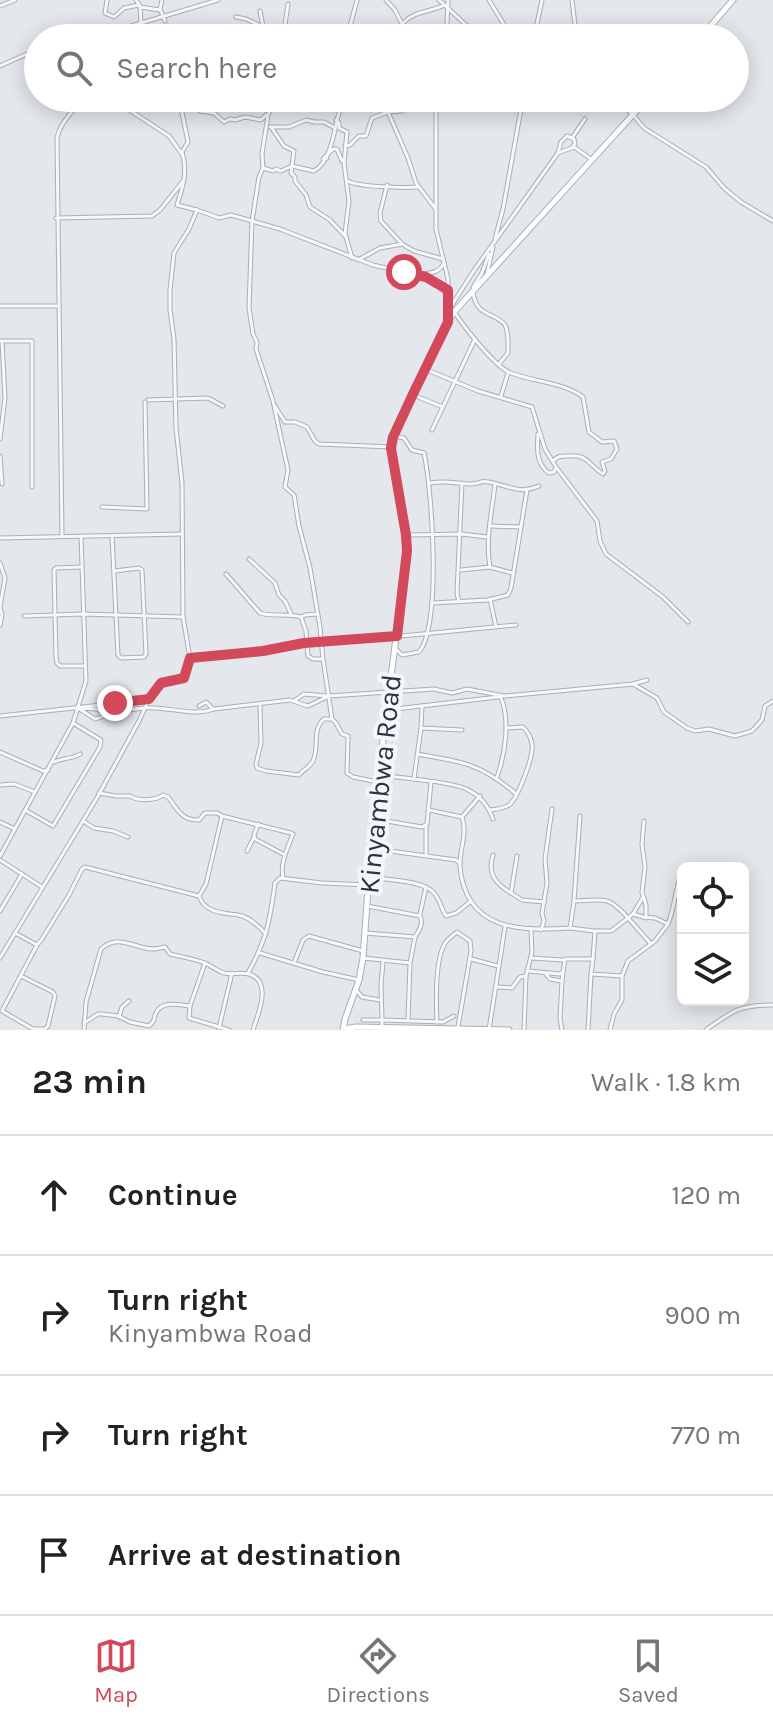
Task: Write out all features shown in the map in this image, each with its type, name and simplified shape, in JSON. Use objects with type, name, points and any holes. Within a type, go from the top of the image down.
[{"type":"street","points":[[0,6],[15,0]]},
{"type":"street","points":[[107,0],[104,11],[114,17],[125,7],[160,10]]},
{"type":"street","points":[[136,0],[141,23]]},
{"type":"street","points":[[161,0],[160,10],[165,21]]},
{"type":"street","points":[[138,24],[218,0]]},
{"type":"street","points":[[351,24],[357,0]]},
{"type":"street","points":[[386,0],[403,23],[413,15],[448,3]]},
{"type":"street","points":[[439,0],[448,3],[465,24]]},
{"type":"street","points":[[489,0],[504,24]]},
{"type":"street","points":[[537,24],[542,0]]},
{"type":"street","points":[[572,0],[575,24]]},
{"type":"street","points":[[712,24],[733,0]]},
{"type":"street","points":[[447,24],[448,3]]},
{"type":"street","points":[[285,24],[288,4]]},
{"type":"street","points":[[260,11],[262,24]]},
{"type":"street","points":[[236,17],[257,24]]},
{"type":"street","points":[[0,66],[24,55]]},
{"type":"street","points":[[62,536],[57,138],[58,129],[72,112]]},
{"type":"street","points":[[132,112],[169,136],[182,154],[185,179],[177,205],[219,218],[231,215],[288,232],[358,260],[418,274],[448,290]]},
{"type":"street","points":[[182,112],[188,142],[182,154]]},
{"type":"street","points":[[202,112],[214,113],[224,122],[245,117],[261,120],[269,114]]},
{"type":"street","points":[[263,168],[281,171],[292,166],[315,171],[323,165],[327,156],[339,112]]},
{"type":"street","points":[[345,146],[359,136],[366,136],[372,118],[388,112],[418,187],[435,208]]},
{"type":"street","points":[[436,112],[437,238],[451,313],[508,373],[580,394],[585,400],[589,432],[602,442],[614,441],[617,449],[611,459],[602,462],[603,474],[578,455],[560,456],[553,461]]},
{"type":"street","points":[[485,279],[503,209],[520,112]]},
{"type":"street","points":[[630,112],[644,128],[706,167],[741,202],[773,221]]},
{"type":"street","name":"Kinyambwa Road","points":[[343,1030],[363,958],[373,819],[407,551],[392,447],[394,436],[451,313],[636,112]]},
{"type":"street","points":[[269,114],[262,154],[263,168],[252,221],[250,320],[288,470],[285,487],[294,495],[310,568],[332,719],[342,734],[348,736],[347,773],[353,777],[414,779],[467,788],[480,796],[493,819]]},
{"type":"street","points":[[572,138],[585,119]]},
{"type":"street","points":[[269,127],[289,127],[306,120],[324,122],[335,128]]},
{"type":"street","points":[[336,120],[339,128],[347,132],[344,167]]},
{"type":"street","points":[[269,127],[284,146],[294,151],[291,173],[310,207],[330,220],[345,236]]},
{"type":"street","points":[[558,153],[558,147],[567,136],[575,144],[572,148]]},
{"type":"street","points":[[327,156],[323,159],[337,149],[344,167],[349,205],[345,236],[352,258]]},
{"type":"street","points":[[451,313],[455,300],[558,153],[578,149],[593,161]]},
{"type":"street","points":[[56,218],[152,216],[185,179]]},
{"type":"street","points":[[347,180],[361,185],[418,187]]},
{"type":"street","points":[[387,185],[379,217],[388,230],[414,251],[443,261]]},
{"type":"street","points":[[0,958],[83,821],[149,699],[161,683],[184,678],[190,658],[183,617],[182,483],[176,428],[170,298],[174,253],[197,210]]},
{"type":"street","points":[[358,260],[380,248],[402,244]]},
{"type":"street","points":[[493,245],[472,293],[474,302],[506,328],[508,353],[499,364]]},
{"type":"street","points":[[418,274],[439,270],[443,261]]},
{"type":"street","points":[[0,306],[59,306]]},
{"type":"street","points":[[432,430],[475,339]]},
{"type":"street","points":[[0,439],[3,398],[1,341],[32,341],[32,487]]},
{"type":"street","points":[[425,369],[532,407],[545,449],[597,521],[606,554],[663,597],[688,622]]},
{"type":"street","points":[[500,397],[508,373]]},
{"type":"street","points":[[413,394],[443,407]]},
{"type":"street","points":[[102,507],[147,509],[146,401],[208,398],[223,406]]},
{"type":"street","points":[[273,404],[285,422]]},
{"type":"street","points":[[278,429],[285,422],[295,422],[307,427],[319,444],[392,447]]},
{"type":"street","points":[[538,430],[537,452],[542,465],[549,473],[554,472],[556,467]]},
{"type":"street","points":[[394,436],[404,438],[412,450],[424,453],[433,515],[431,603],[425,644],[419,652],[402,655],[395,648]]},
{"type":"street","points":[[0,456],[2,484]]},
{"type":"street","points":[[430,483],[446,481],[471,485],[485,481],[519,491],[539,486]]},
{"type":"street","points":[[459,602],[462,483]]},
{"type":"street","points":[[490,567],[487,537],[495,484]]},
{"type":"street","points":[[431,603],[508,595],[527,490]]},
{"type":"street","points":[[491,526],[521,527]]},
{"type":"street","points":[[406,535],[432,533],[487,537]]},
{"type":"street","points":[[0,538],[182,534]]},
{"type":"street","points":[[42,887],[0,858],[73,723],[86,681],[81,536]]},
{"type":"street","points":[[112,536],[117,652],[121,658],[142,657],[146,654],[142,570],[115,571]]},
{"type":"street","points":[[249,559],[275,583],[291,614]]},
{"type":"street","points":[[0,563],[5,578],[0,625]]},
{"type":"street","points":[[81,567],[54,570],[55,615],[57,663],[85,666]]},
{"type":"street","points":[[459,570],[490,567],[512,573]]},
{"type":"street","points":[[226,574],[264,615],[291,614],[301,617],[317,614]]},
{"type":"street","points":[[490,599],[496,627]]},
{"type":"street","points":[[24,616],[183,617]]},
{"type":"street","points":[[301,617],[308,656],[323,659]]},
{"type":"street","points":[[190,658],[322,641],[516,625]]},
{"type":"street","points":[[387,710],[647,680]]},
{"type":"street","points":[[633,684],[657,698],[664,712],[687,728],[695,731],[709,729],[735,736],[752,731],[762,720],[765,706],[773,701]]},
{"type":"street","points":[[294,701],[304,694],[329,696],[434,689],[452,693],[467,689],[502,696]]},
{"type":"street","points":[[78,708],[95,719],[146,708],[203,713],[214,709],[294,701],[308,706],[329,696]]},
{"type":"street","points":[[497,777],[505,750],[502,696]]},
{"type":"street","points":[[0,716],[149,699]]},
{"type":"street","points":[[199,706],[206,702],[214,709]]},
{"type":"street","points":[[260,704],[261,743],[256,764],[257,768],[266,771],[299,775],[313,763],[318,726],[324,719],[332,719]]},
{"type":"street","points":[[414,779],[422,706]]},
{"type":"street","points":[[78,708],[96,709],[109,714]]},
{"type":"street","points":[[25,810],[53,826],[100,747],[101,740],[73,723]]},
{"type":"street","points":[[490,810],[512,803],[533,750],[532,741],[523,727],[506,728]]},
{"type":"street","points":[[421,728],[462,730]]},
{"type":"street","points":[[0,752],[43,771],[64,758],[71,759],[80,754]]},
{"type":"street","points":[[417,754],[472,765],[497,777],[516,794]]},
{"type":"street","points":[[426,855],[431,782]]},
{"type":"street","points":[[0,785],[14,784],[36,792]]},
{"type":"street","points":[[99,793],[156,800],[163,795],[168,797],[177,812],[191,820],[199,820],[205,813],[217,813],[293,834],[284,855],[283,878]]},
{"type":"street","points":[[462,817],[480,796]]},
{"type":"street","points":[[541,930],[547,883],[545,859],[552,809]]},
{"type":"street","points":[[429,810],[462,817]]},
{"type":"street","points":[[199,896],[206,884],[222,816]]},
{"type":"street","points":[[570,928],[580,816]]},
{"type":"street","points":[[462,817],[465,831],[460,863],[470,902],[485,916],[505,927],[611,931],[633,914],[643,897]]},
{"type":"street","points":[[373,819],[422,827],[426,825]]},
{"type":"street","points":[[83,821],[94,828],[128,837]]},
{"type":"street","points":[[644,821],[642,887],[646,918]]},
{"type":"street","points":[[0,822],[15,829]]},
{"type":"street","points":[[247,851],[258,824]]},
{"type":"street","points":[[254,837],[284,855]]},
{"type":"street","points":[[371,845],[460,863]]},
{"type":"street","points":[[493,855],[490,862],[497,883],[522,900],[544,902]]},
{"type":"street","points":[[511,893],[517,856]]},
{"type":"street","points":[[21,976],[53,992],[55,996],[45,1029],[33,1029],[2,1011],[37,945],[85,867],[199,896],[205,908],[252,920],[266,934]]},
{"type":"street","points":[[0,911],[22,874]]},
{"type":"street","points":[[370,877],[431,889],[446,916],[456,913],[470,902]]},
{"type":"street","points":[[248,973],[260,953],[274,902],[275,883],[280,878],[369,885]]},
{"type":"street","points":[[408,1020],[410,963],[422,921],[420,916],[426,887]]},
{"type":"street","points":[[610,1030],[622,1000],[622,976],[628,961],[651,944],[668,924],[677,890]]},
{"type":"street","points":[[574,901],[609,900],[651,944]]},
{"type":"street","points":[[367,906],[420,916]]},
{"type":"street","points":[[633,914],[668,924]]},
{"type":"street","points":[[489,1030],[505,927]]},
{"type":"street","points":[[524,1030],[531,929]]},
{"type":"street","points":[[588,1030],[595,931]]},
{"type":"street","points":[[15,933],[37,945]]},
{"type":"street","points":[[365,933],[415,937]]},
{"type":"street","points":[[437,1022],[437,983],[442,948],[455,933],[459,933],[470,941],[471,951],[458,1029]]},
{"type":"street","points":[[294,963],[303,940],[309,936],[363,951]]},
{"type":"street","points":[[84,1030],[86,1002],[101,949],[107,943],[126,942],[153,949],[165,947],[170,954],[205,963],[227,974],[248,973],[259,980],[262,987],[260,1006],[253,1030]]},
{"type":"street","points":[[260,953],[359,980]]},
{"type":"street","points":[[363,958],[410,963]]},
{"type":"street","points":[[530,958],[593,959]]},
{"type":"street","points":[[470,959],[498,966]]},
{"type":"street","points":[[562,1030],[563,960]]},
{"type":"street","points":[[382,1024],[383,962]]},
{"type":"street","points":[[205,963],[188,1016],[229,1030]]},
{"type":"street","points":[[495,987],[512,988],[527,973],[563,972]]},
{"type":"street","points":[[219,1028],[232,973]]},
{"type":"street","points":[[546,974],[550,979],[562,981]]},
{"type":"street","points":[[591,974],[622,976]]},
{"type":"street","points":[[356,990],[362,997],[381,1000]]},
{"type":"street","points":[[119,1017],[122,1007],[129,1001]]},
{"type":"street","points":[[706,1030],[731,1012],[746,1006],[773,1005]]},
{"type":"street","points":[[84,1023],[98,1014],[149,1026],[162,1006],[190,1006]]},
{"type":"street","points":[[343,1030],[408,1020],[437,1022],[454,1016]]},
{"type":"street","points":[[363,1020],[382,1024],[509,1030]]},
{"type":"route","points":[[115,703],[144,701],[161,683],[184,678],[190,658],[263,651],[304,643],[397,636],[407,551],[391,448],[393,437],[448,322],[448,290],[426,277],[404,272]]}]
